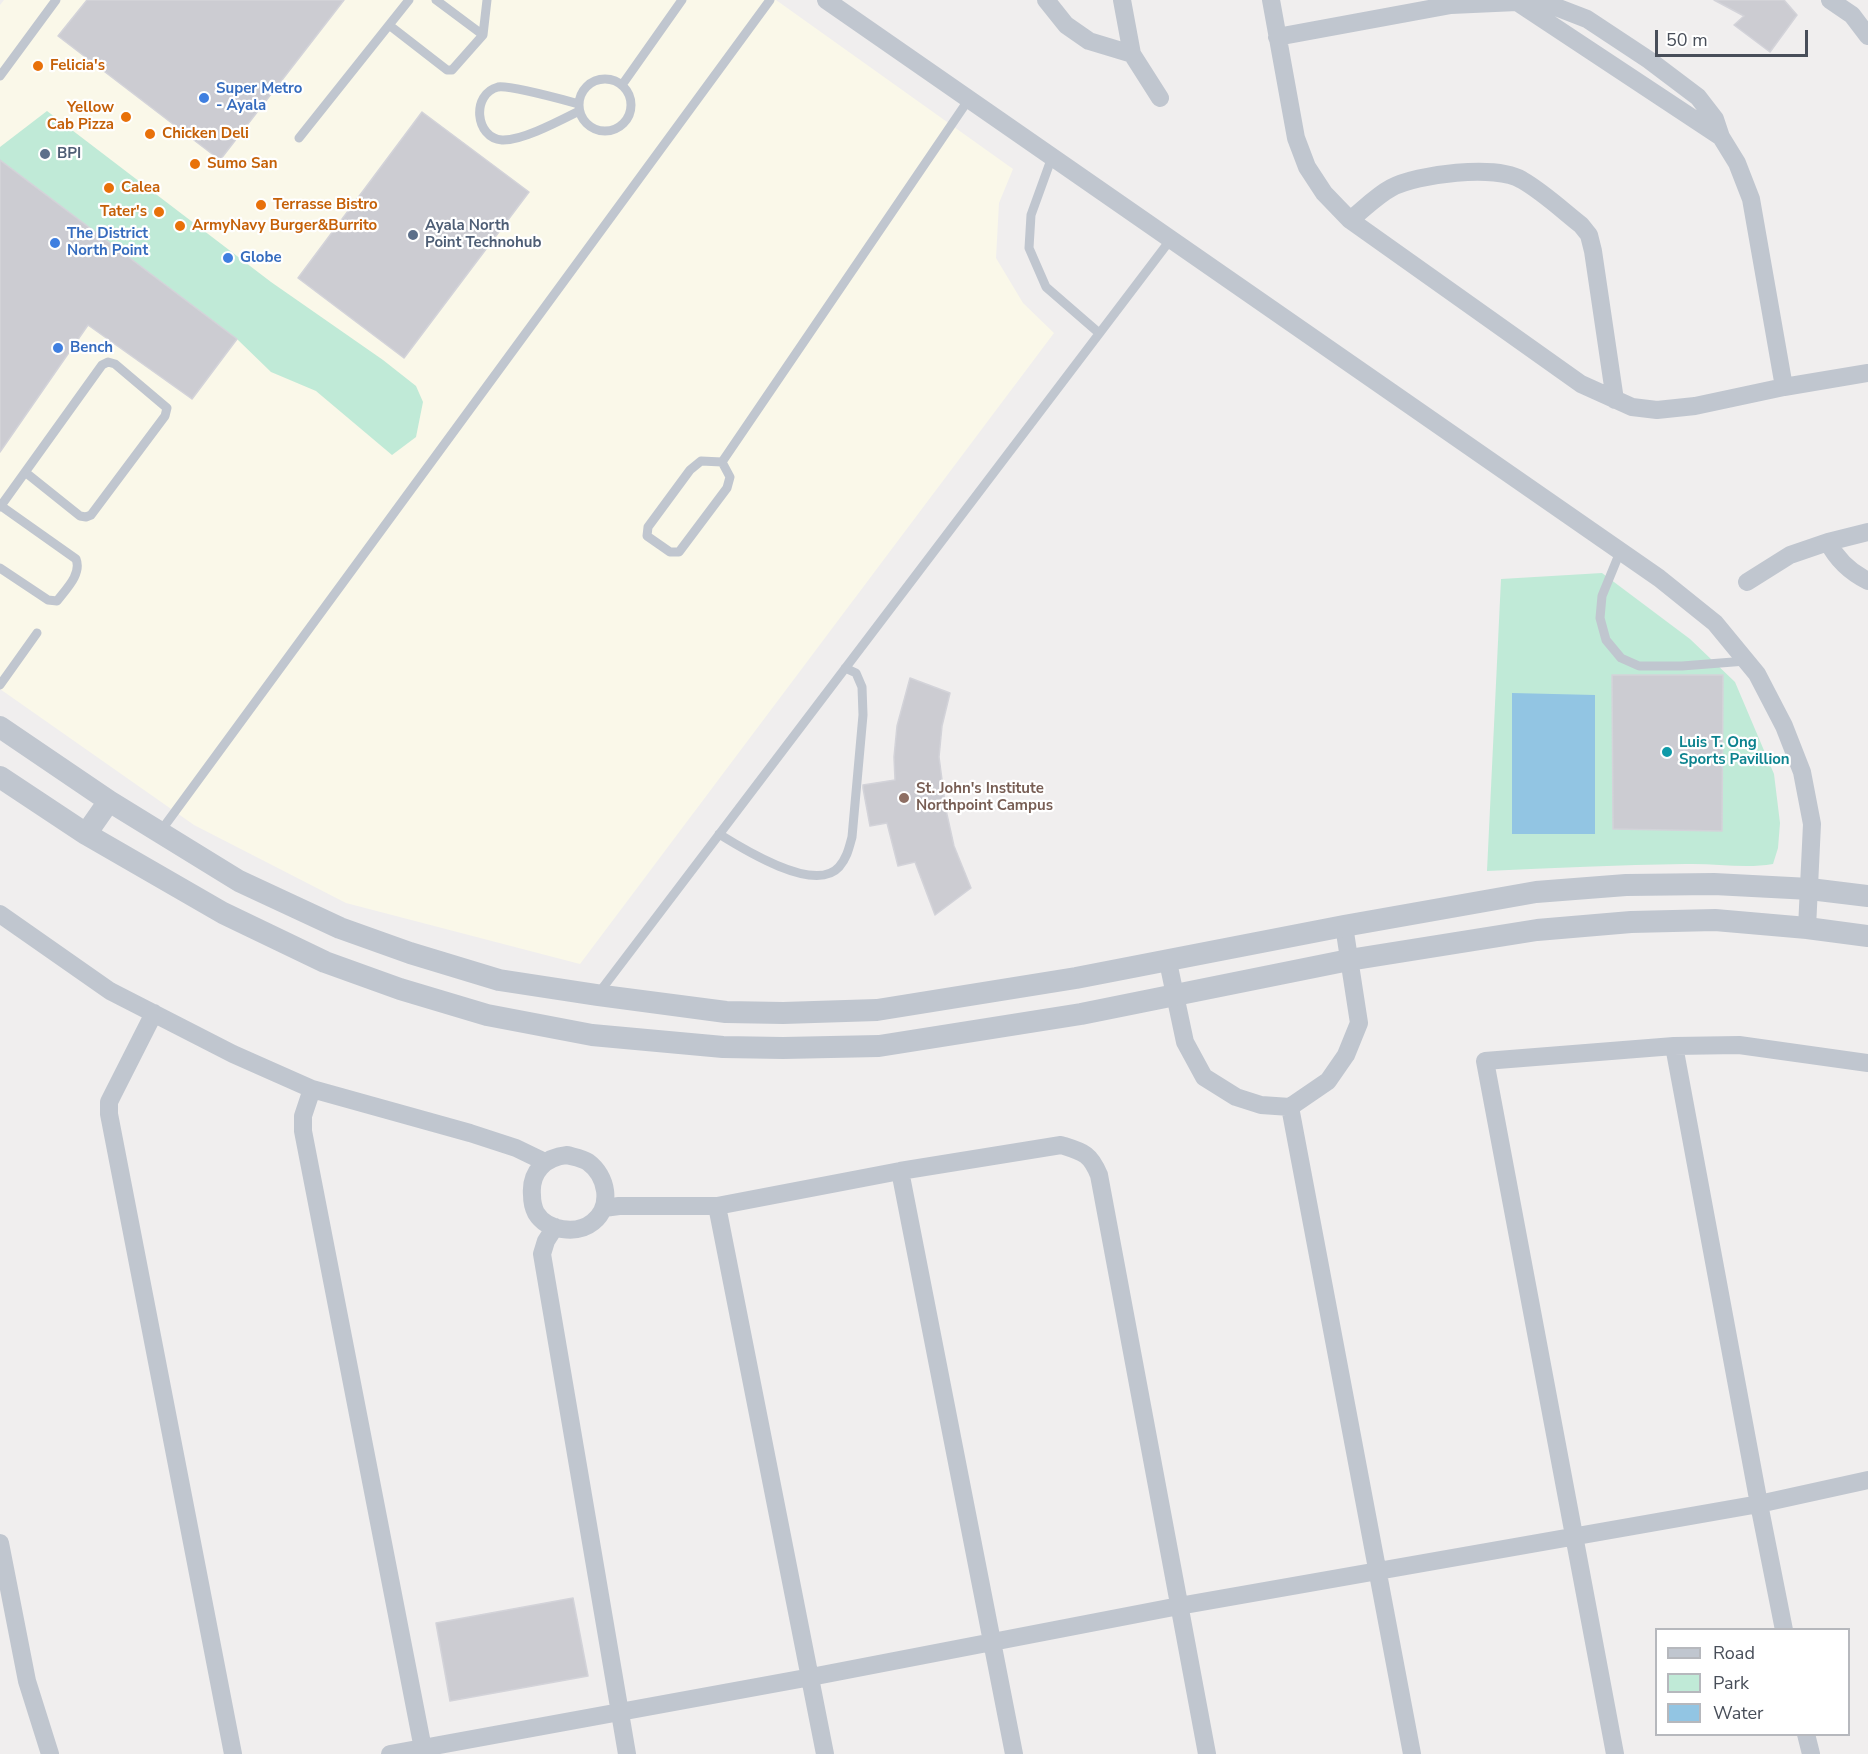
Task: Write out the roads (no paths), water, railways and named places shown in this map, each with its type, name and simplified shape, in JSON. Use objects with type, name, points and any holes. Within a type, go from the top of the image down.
[{"type":"street","points":[[826,0],[1659,578],[1714,623],[1757,674],[1784,726],[1802,772],[1812,824],[1807,928]]},
{"type":"street","points":[[1047,0],[1066,25],[1089,41],[1132,54]]},
{"type":"street","points":[[1122,0],[1132,54],[1160,98]]},
{"type":"street","points":[[1271,0],[1296,138],[1307,167],[1324,193],[1350,220],[1581,384],[1632,407],[1657,410],[1695,406],[1784,387],[1868,373]]},
{"type":"street","points":[[1830,0],[1852,15],[1868,36]]},
{"type":"street","points":[[1277,38],[1451,5],[1517,2],[1551,5],[1587,19],[1640,54],[1698,97],[1715,118],[1721,137],[1737,163],[1751,199],[1784,387]]},
{"type":"street","points":[[1517,2],[1721,137]]},
{"type":"street","points":[[1350,220],[1390,189],[1407,182],[1445,174],[1494,172],[1522,179],[1581,225],[1589,235],[1615,400]]},
{"type":"street","points":[[1747,582],[1790,555],[1868,532]]},
{"type":"street","points":[[1828,542],[1837,558],[1857,576],[1868,581]]},
{"type":"street","points":[[0,727],[109,801],[239,881],[340,928],[410,953],[499,980],[726,1012],[877,1010],[1168,962],[1344,926],[1536,892],[1614,885],[1714,884],[1810,889],[1868,896]]},
{"type":"street","points":[[0,777],[86,834],[223,913],[325,962],[400,989],[486,1015],[592,1035],[723,1047],[879,1046],[1081,1014],[1349,960],[1537,930],[1631,922],[1715,920],[1868,936]]},
{"type":"street","points":[[86,834],[109,801]]},
{"type":"street","points":[[0,914],[110,991],[233,1054],[312,1089],[470,1133],[516,1148],[545,1162]]},
{"type":"street","points":[[1168,962],[1185,1042],[1204,1077],[1236,1097],[1261,1105],[1290,1107],[1328,1081],[1346,1056],[1359,1023],[1344,926]]},
{"type":"street","points":[[783,1013],[783,1048]]},
{"type":"street","points":[[154,1014],[114,1092],[109,1114],[233,1754]]},
{"type":"street","points":[[1615,1754],[1576,1535],[1485,1060],[1674,1046],[1739,1045],[1868,1062]]},
{"type":"street","points":[[1674,1046],[1759,1504],[1785,1628]]},
{"type":"street","points":[[312,1089],[303,1116],[303,1131],[423,1751]]},
{"type":"street","points":[[1290,1107],[1412,1754]]},
{"type":"street","points":[[604,1208],[717,1206],[900,1171],[1061,1145],[1092,1158],[1099,1175],[1207,1754]]},
{"type":"street","points":[[567,1155],[587,1161],[604,1182],[606,1195],[604,1208],[592,1223],[577,1230],[565,1230],[542,1220],[533,1204],[531,1190],[538,1168],[555,1156],[567,1155]]},
{"type":"street","points":[[900,1171],[1014,1754]]},
{"type":"street","points":[[717,1206],[825,1754]]},
{"type":"street","points":[[555,1227],[546,1241],[542,1254],[627,1754]]},
{"type":"street","points":[[390,1754],[423,1751],[1179,1606],[1759,1504],[1868,1480]]},
{"type":"street","points":[[0,1543],[27,1681],[50,1754]]},
{"type":"street","points":[[1806,1736],[1811,1754]]},
{"type":"lane","points":[[0,76],[57,0]]},
{"type":"lane","points":[[299,138],[408,0]]},
{"type":"lane","points":[[436,0],[483,35]]},
{"type":"lane","points":[[389,25],[449,70],[483,35],[487,0]]},
{"type":"lane","points":[[622,85],[682,0]]},
{"type":"lane","points":[[160,832],[770,0]]},
{"type":"lane","points":[[605,79],[614,80],[622,85],[627,91],[631,107],[629,116],[618,128],[601,131],[587,123],[579,107],[582,92],[588,85],[605,79]]},
{"type":"lane","points":[[500,87],[579,107],[545,128],[503,140],[495,138],[482,126],[479,114],[481,102],[489,92],[500,87]]},
{"type":"lane","points":[[722,462],[969,99]]},
{"type":"lane","points":[[1052,157],[1031,215],[1029,248],[1046,287],[1100,333]]},
{"type":"lane","points":[[597,995],[1171,239]]},
{"type":"lane","points":[[0,568],[48,600],[57,601],[76,574],[79,565],[76,558],[0,507],[25,472],[102,365],[108,362],[115,364],[167,408],[165,416],[91,515],[80,516],[25,472]]},
{"type":"lane","points":[[701,461],[722,462],[730,477],[727,488],[679,552],[669,552],[647,536],[648,527],[690,470],[701,461]]},
{"type":"lane","points":[[1620,552],[1602,596],[1600,618],[1606,640],[1621,658],[1639,666],[1682,666],[1746,661]]},
{"type":"lane","points":[[0,684],[37,633]]},
{"type":"lane","points":[[719,834],[746,851],[778,866],[816,877],[838,869],[848,854],[852,837],[863,715],[862,687],[856,673],[845,668]]},
{"type":"water","points":[[1512,693],[1595,695],[1595,834],[1512,834]]},
{"type":"place","name":"Felicia's","points":[[38,66]]},
{"type":"place","name":"Super Metro - Ayala","points":[[204,98]]},
{"type":"place","name":"Yellow Cab Pizza","points":[[126,117]]},
{"type":"place","name":"Chicken Deli","points":[[150,134]]},
{"type":"place","name":"BPI","points":[[45,154]]},
{"type":"place","name":"Sumo San","points":[[195,164]]},
{"type":"place","name":"Calea","points":[[109,188]]},
{"type":"place","name":"Terrasse Bistro","points":[[261,205]]},
{"type":"place","name":"Tater's","points":[[159,212]]},
{"type":"place","name":"ArmyNavy Burger&Burrito","points":[[180,226]]},
{"type":"place","name":"Ayala North Point Technohub","points":[[413,235]]},
{"type":"place","name":"The District North Point","points":[[55,243]]},
{"type":"place","name":"Globe","points":[[228,258]]},
{"type":"place","name":"Bench","points":[[58,348]]},
{"type":"place","name":"Luis T. Ong Sports Pavillion","points":[[1667,752]]},
{"type":"place","name":"St. John's Institute Northpoint Campus","points":[[904,798]]}]
